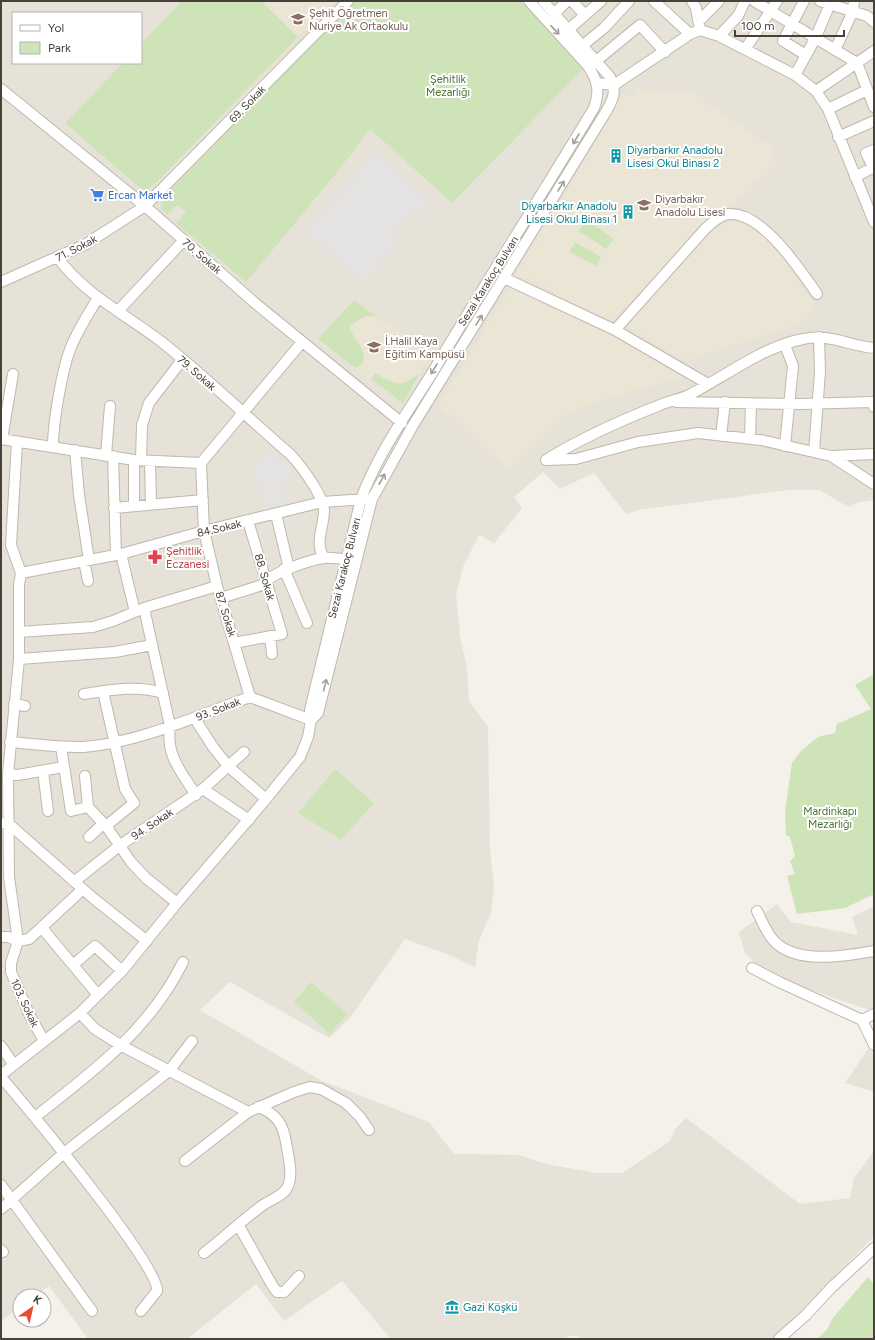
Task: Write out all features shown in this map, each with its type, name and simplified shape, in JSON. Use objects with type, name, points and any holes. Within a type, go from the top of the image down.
[{"type":"street","name":"69. Sokak","points":[[145,206],[348,1]]},
{"type":"street","name":"Sezai Karakoç Bulvarı","points":[[311,720],[310,710],[361,499],[380,458],[594,108],[598,96],[596,83],[588,66],[529,1]]},
{"type":"street","points":[[141,1311],[157,1291],[155,1280],[129,1238],[64,1153],[1,1076],[44,1040],[80,1013],[122,971],[300,757],[308,737],[311,720],[318,713],[372,499],[412,427],[604,116],[614,97],[614,84],[596,61],[543,1]]},
{"type":"street","points":[[554,14],[567,1]]},
{"type":"street","points":[[572,1],[585,15]]},
{"type":"street","points":[[568,30],[601,1]]},
{"type":"street","points":[[582,46],[604,28],[629,1]]},
{"type":"street","points":[[654,1],[690,34]]},
{"type":"street","points":[[692,1],[699,25],[746,48],[794,76],[816,91],[828,109],[838,137],[874,222]]},
{"type":"street","points":[[596,83],[614,84],[665,52],[690,34],[719,1]]},
{"type":"street","points":[[719,36],[738,16],[745,1]]},
{"type":"street","points":[[754,1],[857,63],[870,92],[874,107]]},
{"type":"street","points":[[746,48],[777,1]]},
{"type":"street","points":[[804,1],[783,42],[806,55]]},
{"type":"street","points":[[794,76],[815,39],[823,2],[853,6],[874,22]]},
{"type":"street","points":[[835,50],[853,6]]},
{"type":"street","points":[[596,61],[640,25],[665,52]]},
{"type":"street","points":[[816,91],[874,51]]},
{"type":"street","name":"70. Sokak","points":[[1,89],[145,206],[302,342],[402,423]]},
{"type":"street","points":[[828,109],[870,92]]},
{"type":"street","points":[[838,137],[874,121]]},
{"type":"street","points":[[855,177],[874,168],[866,153],[874,150]]},
{"type":"street","name":"71. Sokak","points":[[1,282],[58,258],[86,244],[145,206]]},
{"type":"street","points":[[615,330],[706,228],[716,219],[725,215],[737,215],[754,223],[769,234],[784,248],[817,294]]},
{"type":"street","points":[[118,311],[184,240]]},
{"type":"street","name":"79. Sokak","points":[[58,258],[69,273],[98,298],[163,343],[291,455],[301,466],[322,502]]},
{"type":"street","points":[[504,278],[615,330],[708,384]]},
{"type":"street","points":[[53,447],[53,435],[60,390],[70,349],[82,323],[98,298]]},
{"type":"street","points":[[814,452],[820,372],[819,337]]},
{"type":"street","points":[[874,348],[857,347],[833,338],[819,337],[803,339],[785,345],[750,360],[687,395],[613,426],[546,460],[576,460],[638,442],[698,433],[750,439],[831,456],[874,454]]},
{"type":"street","points":[[13,374],[1,439],[109,456],[201,464],[302,342]]},
{"type":"street","points":[[785,345],[793,366],[785,446]]},
{"type":"street","points":[[134,506],[142,460],[142,425],[149,403],[182,360]]},
{"type":"street","points":[[668,402],[790,404],[872,402],[874,407]]},
{"type":"street","points":[[722,436],[725,402]]},
{"type":"street","points":[[750,439],[751,403]]},
{"type":"street","points":[[110,406],[109,456],[119,554],[152,645],[170,726],[168,740],[170,750],[199,792],[249,820]]},
{"type":"street","points":[[17,442],[11,545],[22,573],[19,585],[19,659],[10,742],[5,824],[9,877],[18,941]]},
{"type":"street","points":[[75,450],[88,581]]},
{"type":"street","points":[[831,456],[874,484]]},
{"type":"street","points":[[142,460],[151,504]]},
{"type":"street","name":"87. Sokak","points":[[201,464],[204,530],[217,586],[250,697]]},
{"type":"street","name":"84.Sokak","points":[[22,573],[119,554],[204,530],[248,521],[322,502],[372,499]]},
{"type":"street","points":[[114,508],[203,500]]},
{"type":"street","points":[[322,502],[324,511],[319,544],[320,552],[324,558]]},
{"type":"street","points":[[276,514],[286,569],[307,623]]},
{"type":"street","name":"88. Sokak","points":[[248,521],[282,634],[270,636]]},
{"type":"street","points":[[221,598],[262,585],[266,580],[286,569],[324,558],[346,559]]},
{"type":"street","points":[[19,632],[93,627],[113,622],[139,610],[217,586]]},
{"type":"street","points":[[234,643],[270,636],[272,654]]},
{"type":"street","points":[[19,659],[115,652],[152,645]]},
{"type":"street","points":[[84,694],[129,687],[149,689],[163,693]]},
{"type":"street","points":[[89,836],[134,803],[125,789],[103,691]]},
{"type":"street","name":"93. Sokak","points":[[10,742],[61,747],[84,747],[114,742],[195,719],[250,697],[311,720]]},
{"type":"street","points":[[14,704],[25,706]]},
{"type":"street","points":[[195,719],[212,747],[229,767],[266,799]]},
{"type":"street","points":[[61,747],[71,811],[88,807]]},
{"type":"street","name":"94. Sokak","points":[[74,881],[119,846],[199,792],[229,767],[244,752]]},
{"type":"street","points":[[8,774],[18,775],[64,767]]},
{"type":"street","points":[[43,771],[48,812]]},
{"type":"street","points":[[85,776],[88,807],[105,825],[119,846],[146,878],[177,903]]},
{"type":"street","points":[[5,824],[147,941]]},
{"type":"street","points":[[1,937],[8,937],[18,941],[30,939],[83,889]]},
{"type":"street","points":[[757,911],[774,941],[783,948],[794,952],[810,957],[847,956],[874,951]]},
{"type":"street","points":[[42,928],[98,995]]},
{"type":"street","name":"103. Sokak","points":[[18,941],[10,963],[11,972],[28,1014],[44,1040]]},
{"type":"street","points":[[73,965],[95,946],[122,971]]},
{"type":"street","points":[[35,1117],[82,1081],[122,1046],[165,995],[183,962]]},
{"type":"street","points":[[752,968],[862,1020],[874,1045]]},
{"type":"street","points":[[80,1013],[94,1029],[122,1046],[248,1112]]},
{"type":"street","points":[[862,1020],[874,1014]]},
{"type":"street","points":[[1,1209],[64,1153],[169,1071],[192,1042]]},
{"type":"street","points":[[1,1046],[14,1065]]},
{"type":"street","points":[[185,1161],[248,1112],[310,1087],[321,1089],[346,1103],[360,1117],[369,1130]]},
{"type":"street","points":[[204,1253],[262,1206],[284,1192],[290,1181],[285,1136],[277,1118],[269,1111],[258,1107]]},
{"type":"street","points":[[1,1185],[92,1311]]},
{"type":"street","points":[[239,1226],[272,1286],[277,1292],[284,1292],[299,1276]]},
{"type":"street","points":[[779,1339],[806,1315],[832,1287],[874,1248]]},
{"type":"shaded area","points":[[1,1],[874,1],[874,500],[856,503],[848,507],[820,490],[788,490],[638,510],[626,514],[594,473],[560,489],[543,472],[514,497],[522,508],[494,543],[479,535],[463,567],[456,595],[460,636],[467,668],[469,701],[488,727],[490,849],[494,886],[491,914],[479,940],[475,967],[447,954],[405,939],[350,1018],[329,1038],[230,982],[200,1010],[322,1081],[429,1122],[454,1154],[519,1155],[546,1164],[596,1173],[622,1173],[670,1141],[675,1129],[686,1118],[800,1204],[850,1198],[854,1178],[874,1151],[874,1236],[784,1329],[770,1339],[581,1339],[577,1336],[568,1336],[565,1339],[391,1339],[342,1281],[284,1321],[256,1284],[187,1339],[88,1339],[52,1288],[49,1286],[46,1288],[12,1288],[12,1313],[1,1321]]},
{"type":"shaded area","name":"Şehit Öğretmen Nuriye Ak Ortaokulu","points":[[261,1],[334,1],[298,37]]},
{"type":"shaded area","name":"Diyarbakır Anadolu Lisesi","points":[[636,90],[692,92],[775,149],[772,153],[779,163],[751,185],[752,188],[706,222],[611,322],[516,273],[579,171],[621,94],[635,96]]},
{"type":"shaded area","points":[[375,151],[430,200],[418,215],[413,211],[396,231],[403,239],[364,284],[304,233]]},
{"type":"shaded area","points":[[732,221],[747,225],[774,244],[816,307],[799,324],[684,361],[625,325],[716,227]]},
{"type":"shaded area","points":[[512,284],[671,366],[682,378],[646,387],[588,405],[561,418],[509,470],[438,405]]},
{"type":"shaded area","name":"İ.Halil Kaya Eğitim Kampüsü","points":[[354,300],[431,354],[403,403],[317,340]]},
{"type":"shaded area","points":[[267,450],[289,465],[293,485],[284,488],[287,502],[285,507],[266,512],[252,470]]},
{"type":"shaded area","points":[[777,904],[791,922],[858,935],[852,917],[874,906],[874,1008],[870,1010],[825,995],[785,980],[758,967],[744,951],[739,932]]},
{"type":"shaded area","points":[[868,1049],[874,1053],[874,1092],[845,1083]]},
{"type":"green space","points":[[182,1],[261,1],[298,37],[155,184],[145,190],[140,188],[65,123],[122,64],[142,64],[142,43]]},
{"type":"green space","name":"Şehitlik Mezarlığı","points":[[356,1],[521,1],[583,69],[452,203],[370,129],[338,171],[246,282],[176,223],[186,212],[177,205],[167,214],[161,209],[164,196]]},
{"type":"green space","points":[[586,219],[614,239],[606,249],[579,231]]},
{"type":"green space","points":[[575,242],[601,257],[596,266],[570,252]]},
{"type":"green space","points":[[354,300],[376,316],[366,316],[349,326],[361,347],[364,359],[361,364],[355,368],[318,339]]},
{"type":"green space","points":[[375,373],[393,382],[403,383],[420,373],[403,403],[371,379]]},
{"type":"green space","name":"Mardinkapı Mezarlığı","points":[[874,674],[874,894],[845,908],[797,914],[787,876],[795,874],[790,861],[795,856],[790,837],[786,835],[785,812],[792,763],[801,751],[818,737],[835,733],[837,724],[871,709],[855,685]]},
{"type":"green space","points":[[335,769],[374,803],[341,840],[298,813]]},
{"type":"green space","points":[[311,982],[347,1014],[330,1034],[294,1002]]},
{"type":"green space","points":[[868,1277],[874,1284],[874,1339],[817,1339],[827,1330],[832,1319]]},
{"type":"place","name":"Şehit Öğretmen Nuriye Ak Ortaokulu","points":[[298,19]]},
{"type":"place","name":"Diyarbarkır Anadolu Lisesi Okul Binası 2","points":[[616,156]]},
{"type":"place","name":"Ercan Market","points":[[97,195]]},
{"type":"place","name":"Diyarbakır Anadolu Lisesi","points":[[644,205]]},
{"type":"place","name":"Diyarbarkır Anadolu Lisesi Okul Binası 1","points":[[628,212]]},
{"type":"place","name":"İ.Halil Kaya Eğitim Kampüsü","points":[[374,347]]},
{"type":"place","name":"Şehitlik Eczanesi","points":[[155,557]]},
{"type":"place","name":"Gazi Köşkü","points":[[452,1307]]}]
